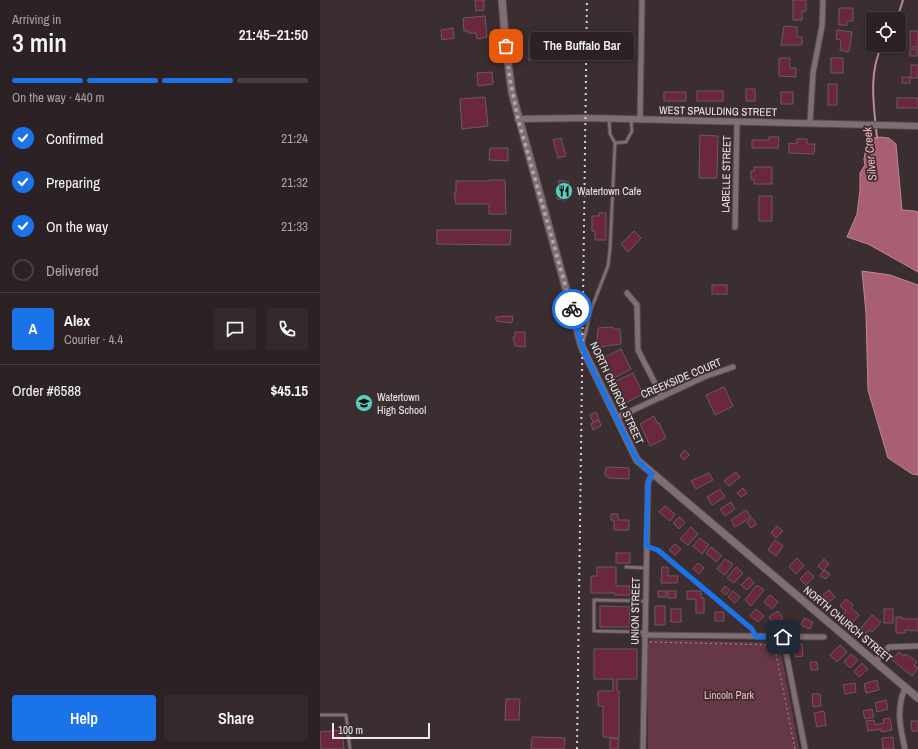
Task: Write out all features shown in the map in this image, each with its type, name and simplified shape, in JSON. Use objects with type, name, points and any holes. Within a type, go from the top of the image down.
[{"type":"main road","name":"NORTH CHURCH STREET","points":[[502,0],[510,80],[518,119],[582,347],[637,460],[918,698]]},
{"type":"street","points":[[640,119],[642,0]]},
{"type":"street","points":[[810,122],[813,73],[822,26],[822,0]]},
{"type":"street","name":"WEST SPAULDING STREET","points":[[518,119],[609,118],[737,122],[810,122],[918,126]]},
{"type":"street","name":"LABELLE STREET","points":[[735,227],[737,122]]},
{"type":"street","points":[[627,293],[637,304],[638,350],[662,397]]},
{"type":"street","name":"CREEKSIDE COURT","points":[[616,418],[704,377],[733,367]]},
{"type":"street","name":"UNION STREET","points":[[644,749],[646,546],[648,483],[652,474]]},
{"type":"street","points":[[644,634],[824,637]]},
{"type":"street","points":[[783,637],[805,749]]},
{"type":"street","points":[[875,662],[888,647],[918,646]]},
{"type":"street","points":[[905,688],[900,699],[899,717],[905,749]]},
{"type":"lane","points":[[582,347],[592,307],[608,266],[615,143],[610,134],[609,118]]},
{"type":"lane","points":[[615,143],[626,142],[632,131],[631,119]]},
{"type":"lane","points":[[646,546],[658,550],[752,629],[756,637]]},
{"type":"lane","points":[[626,567],[646,568]]},
{"type":"lane","points":[[644,634],[594,631],[594,600],[645,601]]},
{"type":"lane","points":[[320,715],[346,715],[350,749]]},
{"type":"path","points":[[644,642],[797,645]]},
{"type":"path","points":[[774,644],[795,749]]},
{"type":"green space","name":"Lincoln Park","points":[[652,639],[778,643],[780,646],[799,749],[648,749],[647,646],[649,641]]},
{"type":"water","points":[[880,137],[889,138],[896,144],[902,210],[918,212],[918,272],[868,244],[847,237],[857,214],[860,190],[860,173],[865,165],[864,159],[868,139]]},
{"type":"water","points":[[862,271],[890,275],[918,285],[918,475],[912,474],[888,458],[868,390],[866,313]]},
{"type":"building","points":[[475,0],[484,0],[484,10],[476,11]]},
{"type":"building","points":[[793,0],[806,0],[806,11],[802,11],[802,20],[793,20]]},
{"type":"building","points":[[839,8],[853,8],[853,21],[847,21],[847,25],[839,25]]},
{"type":"building","points":[[485,16],[487,37],[477,39],[476,33],[468,33],[468,31],[464,31],[463,18]]},
{"type":"building","points":[[784,26],[797,27],[797,37],[802,37],[802,45],[781,45]]},
{"type":"building","points":[[453,28],[454,38],[442,40],[441,30]]},
{"type":"building","points":[[837,30],[852,32],[849,52],[840,50],[841,40],[836,39]]},
{"type":"building","points":[[910,31],[918,31],[918,47],[910,47]]},
{"type":"building","points":[[529,42],[539,42],[539,60],[529,60]]},
{"type":"building","points":[[910,49],[917,49],[917,56],[910,56]]},
{"type":"building","points":[[779,58],[790,58],[790,68],[796,68],[796,77],[779,76]]},
{"type":"building","points":[[831,58],[843,58],[843,73],[831,73]]},
{"type":"building","points":[[911,65],[918,65],[918,78],[911,78]]},
{"type":"building","points":[[492,72],[493,84],[478,86],[477,73]]},
{"type":"building","points":[[902,77],[910,77],[910,83],[902,83]]},
{"type":"building","points":[[828,84],[837,84],[837,105],[828,105]]},
{"type":"building","points":[[746,89],[755,89],[755,101],[746,101]]},
{"type":"building","points":[[697,91],[723,91],[723,101],[697,101]]},
{"type":"building","points":[[664,92],[686,92],[686,101],[664,101]]},
{"type":"building","points":[[781,92],[793,92],[793,104],[781,104]]},
{"type":"building","points":[[485,97],[488,126],[462,129],[460,99]]},
{"type":"building","points":[[897,98],[918,98],[918,108],[897,108]]},
{"type":"building","points":[[700,135],[718,136],[717,178],[699,178]]},
{"type":"building","points":[[769,137],[779,137],[778,148],[752,148],[752,140],[769,140]]},
{"type":"building","points":[[561,138],[566,156],[558,158],[553,140]]},
{"type":"building","points":[[797,139],[807,139],[807,144],[815,144],[814,154],[789,153],[789,143],[797,144]]},
{"type":"building","points":[[490,148],[508,148],[508,161],[489,160]]},
{"type":"building","points":[[754,167],[772,167],[772,184],[754,184],[754,179],[751,179],[751,171],[754,171]]},
{"type":"building","points":[[505,180],[506,214],[489,214],[489,204],[456,204],[454,193],[456,193],[456,181]]},
{"type":"building","points":[[559,180],[569,182],[566,200],[557,199]]},
{"type":"building","points":[[759,196],[772,196],[772,221],[759,221]]},
{"type":"building","points":[[599,213],[606,213],[606,240],[595,240],[595,231],[592,231],[592,216],[599,216]]},
{"type":"building","points":[[437,230],[511,230],[510,245],[437,244]]},
{"type":"building","points":[[634,231],[641,238],[628,252],[621,244]]},
{"type":"building","points":[[712,285],[727,285],[727,294],[712,294]]},
{"type":"building","points":[[513,316],[512,323],[496,321],[496,317]]},
{"type":"building","points":[[613,327],[614,329],[620,329],[621,344],[599,347],[599,343],[597,343],[598,328]]},
{"type":"building","points":[[515,332],[525,332],[525,347],[515,346],[513,337],[515,337]]},
{"type":"building","points":[[621,349],[631,369],[610,380],[601,359]]},
{"type":"building","points":[[633,373],[643,394],[622,405],[612,383]]},
{"type":"building","points":[[724,387],[733,406],[715,415],[706,395]]},
{"type":"building","points":[[596,412],[599,419],[593,422],[590,415]]},
{"type":"building","points":[[654,416],[666,438],[650,446],[640,424]]},
{"type":"building","points":[[599,420],[601,426],[593,430],[591,424]]},
{"type":"building","points":[[685,450],[689,455],[684,460],[680,455]]},
{"type":"building","points":[[606,467],[629,468],[629,479],[609,478],[605,475]]},
{"type":"building","points":[[736,472],[740,477],[729,486],[724,481]]},
{"type":"building","points":[[709,473],[713,480],[696,489],[691,481]]},
{"type":"building","points":[[743,488],[747,493],[741,497],[737,493]]},
{"type":"building","points":[[720,489],[725,497],[712,505],[707,497]]},
{"type":"building","points":[[731,502],[735,509],[725,516],[720,509]]},
{"type":"building","points":[[665,506],[675,514],[670,521],[659,512]]},
{"type":"building","points":[[746,510],[751,517],[735,527],[731,520]]},
{"type":"building","points":[[611,514],[618,514],[618,520],[629,520],[629,530],[614,530],[614,520],[611,520]]},
{"type":"building","points":[[679,517],[685,522],[679,529],[673,523]]},
{"type":"building","points":[[752,518],[757,524],[751,528],[747,522]]},
{"type":"building","points":[[777,526],[783,531],[776,538],[771,533]]},
{"type":"building","points":[[691,527],[698,534],[688,545],[680,539]]},
{"type":"building","points":[[700,538],[709,545],[702,554],[693,546]]},
{"type":"building","points":[[775,540],[783,546],[776,556],[768,550]]},
{"type":"building","points":[[675,544],[681,549],[675,555],[669,550]]},
{"type":"building","points":[[711,547],[722,556],[716,562],[706,553]]},
{"type":"building","points":[[616,553],[630,553],[630,563],[616,563]]},
{"type":"building","points":[[797,558],[804,566],[796,574],[789,566]]},
{"type":"building","points":[[725,559],[733,564],[725,575],[717,569]]},
{"type":"building","points":[[824,559],[829,564],[823,571],[818,566]]},
{"type":"building","points":[[698,563],[704,568],[699,574],[693,569]]},
{"type":"building","points":[[597,567],[616,567],[616,586],[630,586],[630,595],[615,595],[615,593],[591,593],[591,576],[597,576]]},
{"type":"building","points":[[662,567],[668,567],[668,576],[678,576],[677,583],[661,583]]},
{"type":"building","points":[[736,567],[743,573],[734,583],[727,578]]},
{"type":"building","points":[[824,570],[830,574],[826,579],[820,576]]},
{"type":"building","points":[[808,571],[814,577],[806,585],[800,579]]},
{"type":"building","points":[[749,577],[754,583],[747,590],[741,585]]},
{"type":"building","points":[[757,585],[764,590],[751,606],[745,600]]},
{"type":"building","points":[[725,586],[730,590],[726,595],[721,591]]},
{"type":"building","points":[[829,590],[835,597],[829,602],[823,595]]},
{"type":"building","points":[[658,591],[666,591],[666,597],[658,597]]},
{"type":"building","points":[[668,591],[676,591],[676,598],[668,598]]},
{"type":"building","points":[[687,591],[701,591],[701,598],[704,598],[704,613],[696,613],[696,599],[687,599]]},
{"type":"building","points":[[733,591],[740,597],[735,603],[728,597]]},
{"type":"building","points":[[770,595],[778,602],[772,609],[764,602]]},
{"type":"building","points":[[846,599],[853,605],[851,608],[859,615],[853,622],[843,614],[846,611],[840,606]]},
{"type":"building","points":[[600,606],[630,607],[629,627],[600,627]]},
{"type":"building","points":[[655,606],[665,606],[665,625],[655,625]]},
{"type":"building","points":[[671,609],[681,609],[681,622],[671,622]]},
{"type":"building","points":[[756,609],[764,616],[758,622],[750,616]]},
{"type":"building","points":[[884,609],[893,609],[893,623],[884,623]]},
{"type":"building","points":[[778,611],[783,618],[774,624],[769,617]]},
{"type":"building","points":[[715,612],[724,612],[724,621],[715,621]]},
{"type":"building","points":[[872,615],[881,622],[872,632],[869,630],[866,633],[861,628]]},
{"type":"building","points":[[896,617],[902,617],[902,619],[918,619],[918,631],[905,630],[905,633],[896,633]]},
{"type":"building","points":[[804,618],[813,622],[810,629],[801,625]]},
{"type":"building","points":[[802,644],[803,656],[795,657],[794,645]]},
{"type":"building","points":[[840,645],[847,652],[837,662],[830,655]]},
{"type":"building","points":[[594,649],[637,649],[637,679],[617,679],[617,691],[619,691],[619,738],[603,737],[603,706],[598,706],[598,691],[613,691],[613,679],[594,679]]},
{"type":"building","points":[[899,652],[904,656],[906,654],[917,662],[914,665],[918,668],[912,676],[892,660]]},
{"type":"building","points":[[851,654],[858,660],[850,668],[844,662]]},
{"type":"building","points":[[810,662],[817,662],[818,670],[811,670]]},
{"type":"building","points":[[862,663],[868,669],[859,677],[854,671]]},
{"type":"building","points":[[877,680],[879,690],[866,693],[864,684]]},
{"type":"building","points":[[855,683],[856,692],[845,694],[843,685]]},
{"type":"building","points":[[812,694],[820,694],[821,706],[813,707]]},
{"type":"building","points":[[506,699],[520,699],[519,720],[505,720]]},
{"type":"building","points":[[886,700],[888,709],[877,712],[875,703]]},
{"type":"building","points":[[872,709],[874,717],[865,719],[863,711]]},
{"type":"building","points":[[824,711],[826,725],[817,727],[814,713]]},
{"type":"building","points":[[890,718],[892,730],[881,732],[881,729],[868,731],[866,721],[874,720],[875,725],[884,723],[883,719]]},
{"type":"building","points":[[911,721],[918,721],[918,731],[912,731]]},
{"type":"building","points":[[342,730],[344,749],[321,749],[320,732]]},
{"type":"building","points":[[532,737],[565,738],[564,749],[531,749]]},
{"type":"building","points":[[893,737],[894,749],[883,749],[882,738]]},
{"type":"building","points":[[610,738],[619,739],[618,749],[610,749]]},
{"type":"waterway","name":"Silver Creek","points":[[899,12],[903,0]]},
{"type":"waterway","name":"Silver Creek","points":[[877,138],[873,79],[879,52]]},
{"type":"railway","points":[[577,749],[587,0]]},
{"type":"way so far","points":[[506,46],[512,93],[518,119],[572,309]]},
{"type":"place","name":"The Buffalo Bar","points":[[506,46]]},
{"type":"place","name":"Watertown Cafe","points":[[564,191]]},
{"type":"place","name":"Watertown High School","points":[[364,403]]},
{"type":"route","points":[[572,309],[582,347],[597,379],[637,460],[652,474],[648,483],[646,546],[658,550],[752,629],[756,637],[783,637]]}]
